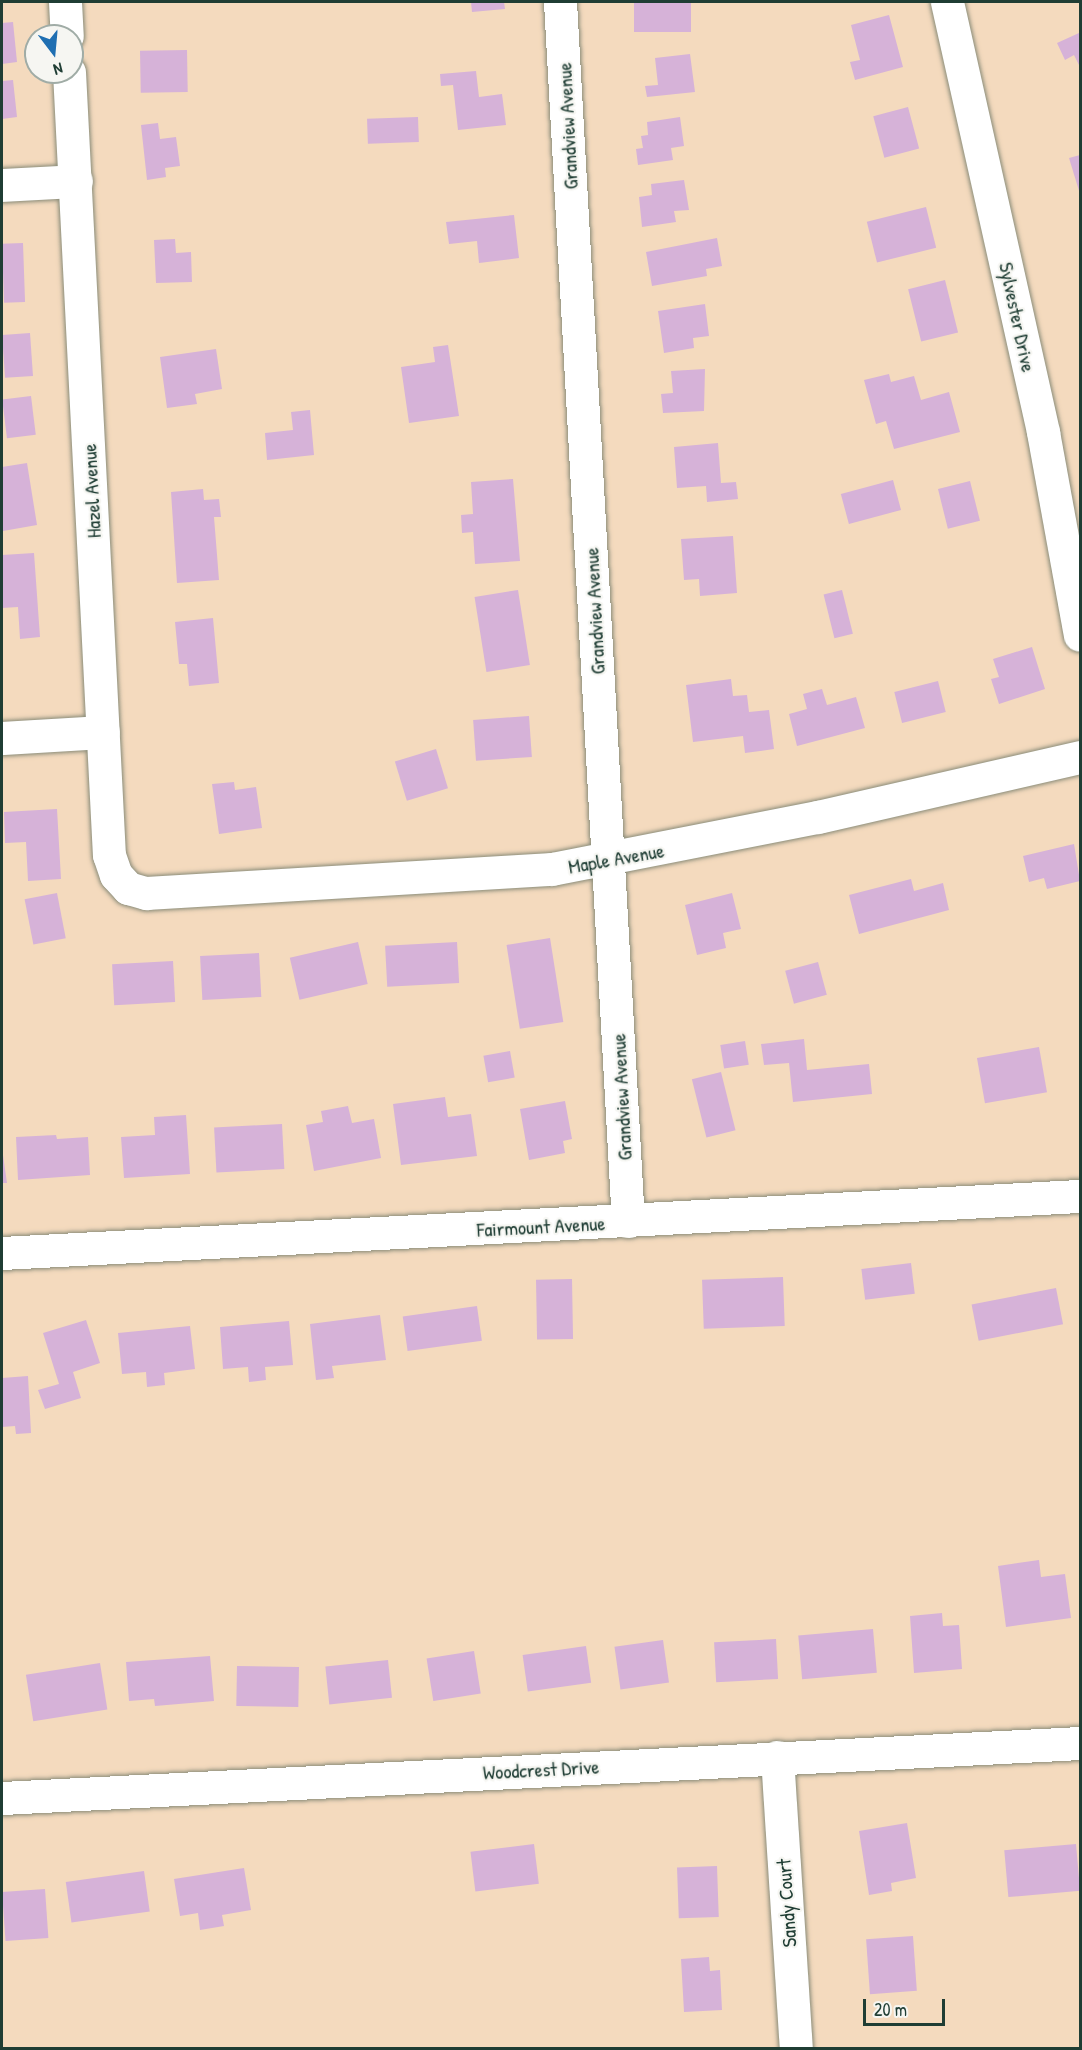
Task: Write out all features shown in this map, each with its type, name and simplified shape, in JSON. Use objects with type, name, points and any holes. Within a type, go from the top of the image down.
[{"type":"street","points":[[64,2],[66,24]]},
{"type":"street","name":"Grandview Avenue","points":[[561,2],[628,1221]]},
{"type":"street","name":"Sylvester Drive","points":[[947,2],[1043,432],[1080,635]]},
{"type":"street","name":"Hazel Avenue","points":[[70,84],[111,866],[129,888],[143,892]]},
{"type":"street","points":[[2,185],[76,181]]},
{"type":"street","points":[[2,738],[103,732]]},
{"type":"street","name":"Maple Avenue","points":[[143,892],[401,880],[552,869],[818,818],[1080,757]]},
{"type":"street","name":"Fairmount Avenue","points":[[2,1253],[1080,1196]]},
{"type":"street","name":"Woodcrest Drive","points":[[2,1798],[1080,1743]]},
{"type":"street","name":"Sandy Court","points":[[777,1757],[796,2049]]},
{"type":"building","points":[[471,2],[504,2],[505,9],[472,12]]},
{"type":"building","points":[[634,2],[691,2],[691,32],[634,32]]},
{"type":"building","points":[[889,15],[903,67],[855,80],[850,62],[860,60],[851,25]]},
{"type":"building","points":[[13,22],[17,62],[2,64],[2,23]]},
{"type":"building","points":[[1079,33],[1079,65],[1074,55],[1065,60],[1057,43]]},
{"type":"building","points":[[187,50],[188,92],[141,93],[140,51]]},
{"type":"building","points":[[690,54],[695,92],[647,97],[645,86],[658,85],[655,58]]},
{"type":"building","points":[[476,71],[479,97],[502,94],[506,125],[458,130],[453,85],[441,86],[440,74]]},
{"type":"building","points":[[13,80],[17,117],[2,119],[2,81]]},
{"type":"building","points":[[908,107],[919,149],[884,158],[873,116]]},
{"type":"building","points":[[418,117],[419,142],[368,144],[367,119]]},
{"type":"building","points":[[680,117],[684,146],[671,148],[673,160],[638,165],[636,149],[643,148],[641,136],[648,135],[647,122]]},
{"type":"building","points":[[158,123],[160,139],[176,137],[180,166],[165,168],[166,177],[147,180],[141,125]]},
{"type":"building","points":[[1080,155],[1080,194],[1069,158]]},
{"type":"building","points":[[684,180],[689,210],[674,211],[676,222],[642,227],[639,197],[652,195],[651,184]]},
{"type":"building","points":[[926,207],[936,248],[877,263],[867,222]]},
{"type":"building","points":[[514,215],[519,258],[479,263],[477,241],[449,244],[446,222]]},
{"type":"building","points":[[717,238],[722,266],[706,269],[707,276],[652,286],[646,252]]},
{"type":"building","points":[[175,239],[176,253],[191,252],[192,282],[156,283],[154,240]]},
{"type":"building","points":[[23,243],[25,302],[4,303],[2,244]]},
{"type":"building","points":[[945,280],[958,332],[921,342],[908,289]]},
{"type":"building","points":[[705,304],[709,336],[693,338],[694,348],[664,353],[658,311]]},
{"type":"building","points":[[30,333],[33,376],[5,378],[2,335]]},
{"type":"building","points":[[448,345],[459,416],[409,423],[401,367],[435,362],[433,347]]},
{"type":"building","points":[[216,349],[222,389],[195,394],[197,404],[167,408],[160,357]]},
{"type":"building","points":[[705,369],[704,411],[663,413],[661,394],[673,393],[671,371]]},
{"type":"building","points":[[889,374],[891,382],[914,376],[921,400],[949,392],[960,432],[894,449],[886,421],[876,424],[864,380]]},
{"type":"building","points":[[31,396],[36,435],[7,438],[2,400]]},
{"type":"building","points":[[310,410],[314,455],[267,460],[265,433],[293,430],[291,412]]},
{"type":"building","points":[[718,443],[721,483],[736,482],[738,499],[707,502],[706,486],[677,488],[674,447]]},
{"type":"building","points":[[27,463],[37,525],[3,531],[2,467]]},
{"type":"building","points":[[513,479],[520,561],[475,564],[473,532],[462,533],[461,515],[473,514],[471,482]]},
{"type":"building","points":[[893,480],[901,510],[849,524],[841,494]]},
{"type":"building","points":[[970,481],[980,521],[948,529],[938,489]]},
{"type":"building","points":[[203,489],[204,500],[219,499],[221,517],[214,517],[219,580],[177,583],[171,492]]},
{"type":"building","points":[[733,536],[737,593],[700,596],[699,579],[684,580],[681,539]]},
{"type":"building","points":[[34,553],[40,637],[20,639],[18,607],[2,608],[2,555]]},
{"type":"building","points":[[518,590],[530,665],[486,672],[475,597]]},
{"type":"building","points":[[842,590],[853,634],[834,638],[824,595]]},
{"type":"building","points":[[213,618],[219,683],[189,686],[187,664],[179,664],[175,622]]},
{"type":"building","points":[[1032,647],[1045,689],[999,704],[991,679],[999,677],[993,659]]},
{"type":"building","points":[[731,679],[733,696],[747,695],[749,712],[769,710],[774,749],[745,753],[743,736],[693,742],[686,685]]},
{"type":"building","points":[[938,681],[946,712],[902,723],[894,692]]},
{"type":"building","points":[[822,689],[827,705],[856,697],[865,728],[797,746],[789,714],[807,709],[803,694]]},
{"type":"building","points":[[529,716],[532,757],[476,761],[473,720]]},
{"type":"building","points":[[436,749],[448,788],[407,801],[395,762]]},
{"type":"building","points":[[234,782],[235,790],[256,787],[262,828],[219,834],[212,784]]},
{"type":"building","points":[[57,809],[61,879],[28,881],[26,842],[5,843],[4,812]]},
{"type":"building","points":[[1074,844],[1080,881],[1047,889],[1044,878],[1029,882],[1023,856]]},
{"type":"building","points":[[911,879],[914,891],[943,883],[949,910],[859,934],[849,895]]},
{"type":"building","points":[[57,893],[66,938],[33,944],[25,899]]},
{"type":"building","points":[[732,893],[741,929],[723,933],[726,948],[697,955],[685,905]]},
{"type":"building","points":[[550,938],[563,1022],[520,1029],[507,945]]},
{"type":"building","points":[[358,942],[368,984],[299,1000],[290,958]]},
{"type":"building","points":[[457,942],[459,983],[387,987],[385,946]]},
{"type":"building","points":[[259,953],[261,997],[202,1000],[200,956]]},
{"type":"building","points":[[173,961],[175,1002],[114,1005],[112,964]]},
{"type":"building","points":[[818,962],[827,995],[794,1004],[785,971]]},
{"type":"building","points":[[804,1039],[807,1070],[869,1064],[872,1094],[793,1102],[789,1063],[764,1065],[761,1044]]},
{"type":"building","points":[[745,1041],[749,1065],[724,1069],[720,1045]]},
{"type":"building","points":[[1039,1047],[1047,1092],[985,1103],[977,1058]]},
{"type":"building","points":[[510,1051],[515,1078],[488,1082],[483,1056]]},
{"type":"building","points":[[721,1072],[736,1130],[706,1137],[692,1079]]},
{"type":"building","points":[[445,1097],[448,1117],[471,1114],[477,1156],[401,1165],[393,1104]]},
{"type":"building","points":[[565,1101],[572,1139],[563,1141],[565,1153],[529,1160],[520,1109]]},
{"type":"building","points":[[348,1106],[352,1123],[374,1119],[381,1158],[314,1171],[306,1125],[323,1122],[321,1111]]},
{"type":"building","points":[[186,1115],[190,1174],[124,1178],[121,1137],[155,1135],[154,1117]]},
{"type":"building","points":[[282,1124],[284,1169],[216,1172],[214,1128]]},
{"type":"building","points":[[56,1135],[57,1139],[88,1137],[90,1175],[18,1180],[16,1137]]},
{"type":"building","points":[[2,1148],[7,1183],[2,1183]]},
{"type":"building","points":[[911,1263],[915,1294],[865,1300],[861,1269]]},
{"type":"building","points":[[783,1277],[785,1326],[704,1329],[702,1280]]},
{"type":"building","points":[[572,1279],[573,1339],[537,1340],[536,1280]]},
{"type":"building","points":[[1056,1288],[1063,1324],[979,1341],[972,1304]]},
{"type":"building","points":[[477,1306],[482,1341],[408,1351],[403,1316]]},
{"type":"building","points":[[380,1315],[386,1360],[332,1366],[334,1378],[316,1380],[310,1324]]},
{"type":"building","points":[[86,1320],[100,1363],[73,1372],[81,1398],[45,1409],[38,1390],[59,1384],[43,1333]]},
{"type":"building","points":[[289,1321],[293,1365],[265,1367],[266,1380],[249,1382],[248,1367],[223,1369],[220,1327]]},
{"type":"building","points":[[190,1326],[195,1369],[164,1373],[165,1385],[147,1387],[146,1372],[122,1374],[118,1333]]},
{"type":"building","points":[[28,1376],[31,1433],[16,1434],[15,1426],[2,1427],[2,1378]]},
{"type":"building","points":[[1039,1560],[1041,1577],[1065,1574],[1071,1618],[1006,1627],[998,1566]]},
{"type":"building","points":[[942,1613],[943,1626],[959,1625],[962,1669],[914,1673],[910,1616]]},
{"type":"building","points":[[873,1629],[877,1673],[802,1679],[798,1636]]},
{"type":"building","points":[[776,1639],[778,1679],[716,1682],[714,1642]]},
{"type":"building","points":[[663,1640],[669,1683],[620,1689],[614,1647]]},
{"type":"building","points":[[586,1646],[591,1683],[528,1692],[523,1655]]},
{"type":"building","points":[[474,1651],[481,1693],[433,1701],[427,1659]]},
{"type":"building","points":[[210,1656],[214,1701],[155,1706],[154,1699],[129,1701],[126,1662]]},
{"type":"building","points":[[388,1660],[392,1698],[329,1704],[325,1667]]},
{"type":"building","points":[[100,1663],[107,1709],[33,1721],[26,1675]]},
{"type":"building","points":[[237,1666],[299,1667],[298,1707],[236,1706]]},
{"type":"building","points":[[907,1823],[916,1878],[891,1883],[892,1891],[869,1895],[859,1831]]},
{"type":"building","points":[[534,1844],[539,1884],[475,1892],[470,1852]]},
{"type":"building","points":[[1076,1844],[1080,1891],[1008,1897],[1004,1850]]},
{"type":"building","points":[[717,1866],[719,1917],[679,1918],[677,1867]]},
{"type":"building","points":[[244,1868],[251,1910],[222,1915],[224,1926],[200,1930],[198,1913],[180,1916],[174,1879]]},
{"type":"building","points":[[144,1871],[150,1912],[71,1923],[66,1882]]},
{"type":"building","points":[[45,1889],[48,1938],[6,1941],[2,1892]]},
{"type":"building","points":[[913,1936],[917,1991],[870,1994],[866,1939]]},
{"type":"building","points":[[709,1957],[710,1971],[720,1970],[722,2010],[684,2012],[681,1959]]}]
